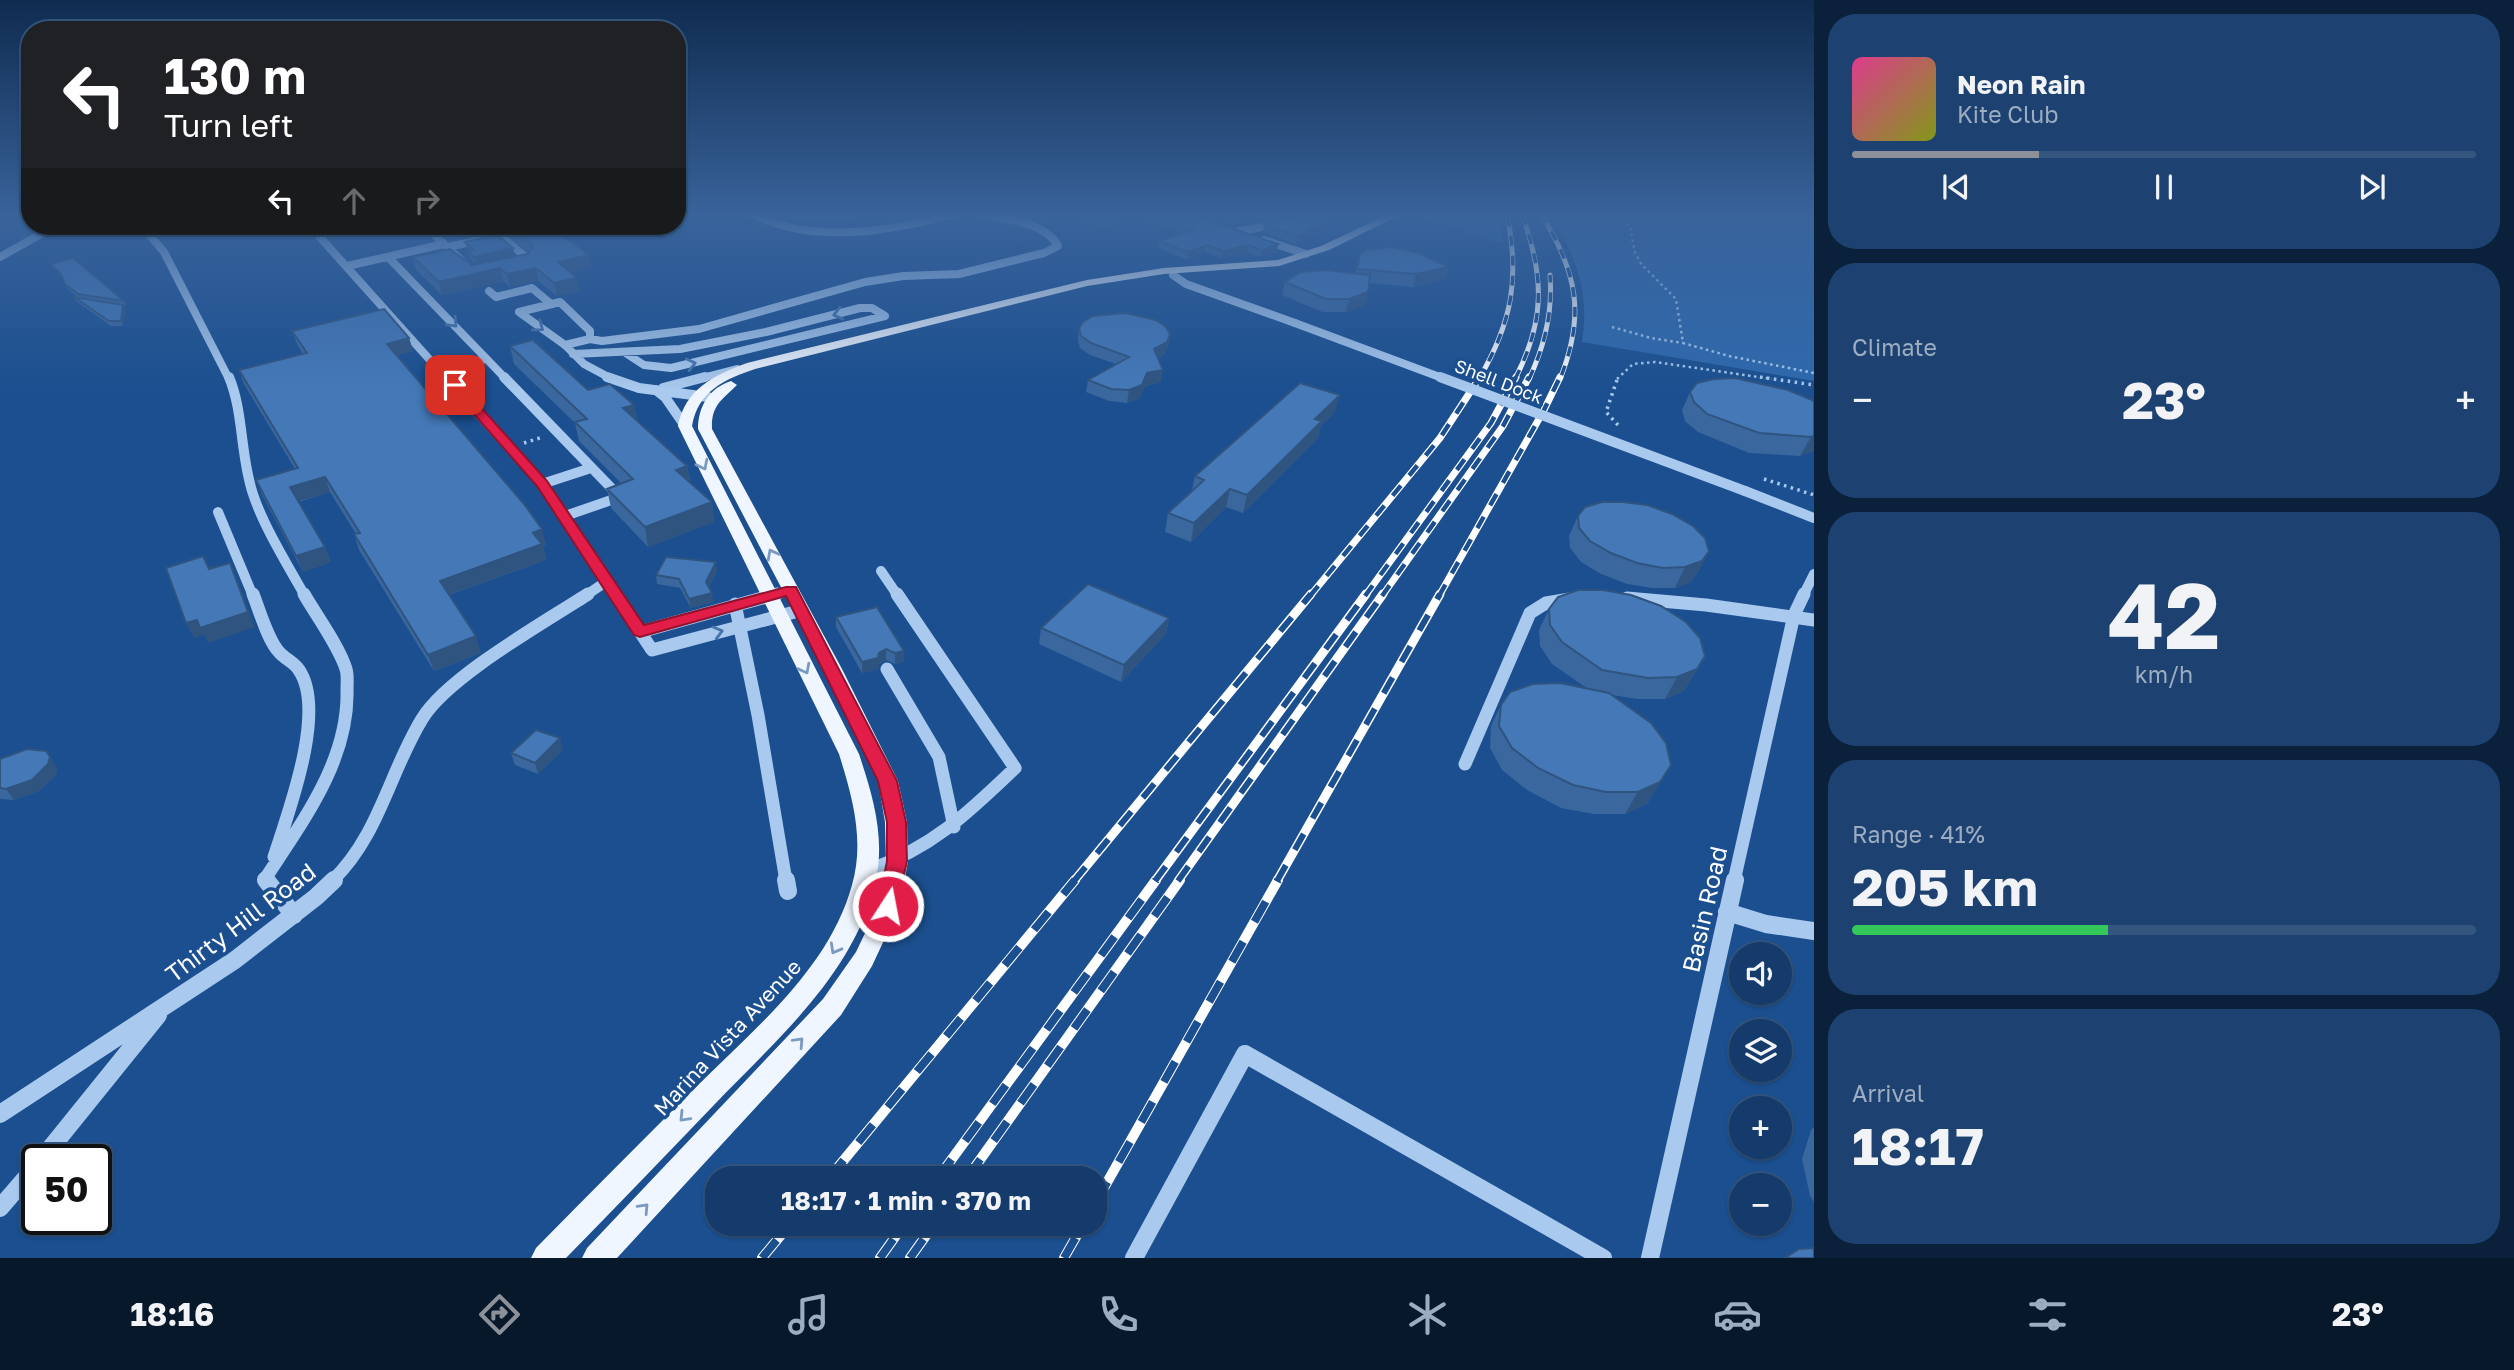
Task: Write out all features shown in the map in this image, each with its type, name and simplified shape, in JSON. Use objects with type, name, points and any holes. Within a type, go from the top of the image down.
[{"type":"main road","points":[[704,396],[769,370],[1089,290],[1178,273]]},
{"type":"main road","points":[[685,426],[689,407],[725,376],[751,366],[1087,283],[1140,274],[1182,273]]},
{"type":"main road","points":[[597,1258],[832,1007],[864,959],[888,906],[897,861],[896,822],[888,781],[802,610],[705,429],[704,396]]},
{"type":"main road","name":"Marina Vista Avenue","points":[[546,1258],[801,998],[835,952],[869,870],[870,830],[864,792],[849,754],[685,426]]},
{"type":"street","points":[[174,273],[235,392],[241,443],[253,495],[294,576],[347,670],[349,688],[342,740],[327,777],[305,818],[265,880]]},
{"type":"street","points":[[353,273],[542,484],[652,650],[802,610]]},
{"type":"street","points":[[403,273],[587,469],[620,497],[565,516]]},
{"type":"street","points":[[565,345],[590,339],[615,340],[699,329],[865,282],[903,276],[964,273]]},
{"type":"street","name":"Shell Dock","points":[[1178,273],[1186,284],[1814,518]]},
{"type":"street","points":[[489,291],[496,297],[532,288],[551,304]]},
{"type":"street","points":[[590,339],[590,331],[561,302],[519,312],[604,376],[629,386],[704,396]]},
{"type":"street","points":[[573,354],[612,351],[627,354],[680,349],[860,308],[872,308],[885,316],[671,368],[644,365],[627,354]]},
{"type":"street","points":[[442,370],[485,359]]},
{"type":"street","points":[[656,390],[751,366]]},
{"type":"street","points":[[656,390],[665,397],[685,426]]},
{"type":"street","points":[[542,484],[587,469]]},
{"type":"street","points":[[218,512],[277,652],[299,669],[308,692],[309,710],[300,776],[289,818],[265,880]]},
{"type":"street","points":[[869,870],[897,861],[926,847],[954,827],[1015,768],[881,571]]},
{"type":"street","name":"Basin Road","points":[[1650,1258],[1794,615],[1814,574]]},
{"type":"street","name":"Thirty Hill Road","points":[[0,1114],[235,960],[294,915],[344,870],[373,828],[423,716],[449,689],[487,660],[607,581]]},
{"type":"street","points":[[640,632],[791,590]]},
{"type":"street","points":[[1465,764],[1530,613],[1546,603],[1578,598]]},
{"type":"street","points":[[1615,598],[1651,599],[1794,615],[1814,620]]},
{"type":"street","points":[[735,604],[788,891]]},
{"type":"street","points":[[887,669],[939,757],[954,827]]},
{"type":"street","points":[[265,880],[294,915]]},
{"type":"street","points":[[1727,912],[1766,924],[1814,931]]},
{"type":"street","points":[[54,1144],[167,1004]]},
{"type":"street","points":[[1134,1258],[1245,1054],[1603,1258]]},
{"type":"street","points":[[0,1208],[21,1184]]},
{"type":"path","points":[[1650,273],[1676,299],[1683,343]]},
{"type":"path","points":[[1612,327],[1729,356],[1814,373]]},
{"type":"path","points":[[1627,430],[1616,424],[1606,412],[1608,400],[1624,369],[1633,364],[1655,362],[1814,385]]},
{"type":"path","points":[[521,444],[548,435]]},
{"type":"path","points":[[1752,475],[1814,495]]},
{"type":"shaded area","points":[[1578,273],[1814,273],[1814,381],[1582,342],[1584,307]]},
{"type":"building","points":[[90,273],[124,301],[78,294],[65,284],[61,274]]},
{"type":"building","points":[[429,273],[479,273],[439,282]]},
{"type":"building","points":[[542,273],[571,273],[577,278],[554,283]]},
{"type":"building","points":[[1299,273],[1370,275],[1368,292],[1349,299],[1326,299],[1285,282]]},
{"type":"building","points":[[74,297],[123,305],[121,321],[109,321]]},
{"type":"building","points":[[384,309],[409,338],[387,344],[524,504],[542,529],[533,533],[542,544],[440,581],[476,636],[428,655],[354,534],[360,533],[325,477],[290,487],[325,547],[296,556],[256,480],[298,468],[239,370],[307,353],[292,331]]},
{"type":"building","points":[[1125,313],[1156,320],[1166,327],[1170,334],[1167,342],[1154,349],[1163,370],[1147,373],[1142,385],[1129,390],[1111,389],[1088,380],[1129,357],[1091,343],[1081,336],[1079,328],[1093,316]]},
{"type":"building","points":[[533,340],[588,390],[610,384],[634,405],[623,408],[687,466],[676,470],[712,502],[645,527],[607,489],[633,479],[575,422],[587,419],[510,346]]},
{"type":"building","points":[[1735,378],[1788,390],[1812,400],[1814,436],[1759,433],[1707,414],[1694,402],[1690,392],[1697,383]]},
{"type":"building","points":[[1300,383],[1340,395],[1315,419],[1322,421],[1247,495],[1230,489],[1194,523],[1168,513],[1204,480],[1195,476]]},
{"type":"building","points":[[1602,502],[1647,505],[1672,514],[1693,526],[1705,538],[1709,551],[1702,561],[1685,567],[1663,568],[1637,563],[1611,553],[1590,541],[1579,528],[1578,516],[1585,507]]},
{"type":"building","points":[[203,556],[209,569],[230,563],[248,612],[200,628],[197,620],[186,623],[166,568]]},
{"type":"building","points":[[666,557],[716,562],[706,582],[712,593],[689,599],[679,579],[656,575]]},
{"type":"building","points":[[1088,584],[1169,618],[1124,665],[1041,628]]},
{"type":"building","points":[[1578,590],[1603,590],[1631,595],[1661,606],[1686,622],[1700,638],[1705,656],[1697,669],[1677,677],[1648,678],[1602,670],[1562,642],[1550,625],[1549,609],[1558,597]]},
{"type":"building","points":[[877,607],[904,651],[895,653],[886,649],[879,653],[878,658],[862,662],[836,617]]},
{"type":"building","points":[[1560,683],[1609,693],[1651,723],[1666,743],[1671,765],[1660,782],[1638,792],[1606,792],[1573,785],[1538,768],[1512,748],[1499,726],[1501,705],[1510,692],[1533,684]]},
{"type":"building","points":[[536,730],[560,738],[535,763],[511,753]]},
{"type":"building","points":[[27,749],[46,751],[50,757],[48,764],[32,780],[6,789],[0,788],[0,759]]},
{"type":"building","points":[[1814,1248],[1814,1258],[1785,1258],[1799,1249]]},
{"type":"railway","points":[[1479,379],[1506,319],[1513,273]]},
{"type":"railway","points":[[1515,378],[1537,317],[1537,273]]},
{"type":"railway","points":[[1560,379],[1568,356],[1575,314],[1569,273]]},
{"type":"railway","points":[[1529,379],[1547,328],[1550,275]]},
{"type":"railway","points":[[1310,596],[1440,438],[1480,377]]},
{"type":"railway","points":[[1382,596],[1503,426],[1529,377]]},
{"type":"railway","points":[[1439,596],[1560,377]]},
{"type":"railway","points":[[1365,596],[1491,423],[1515,378]]},
{"type":"railway","points":[[1074,881],[1311,594]]},
{"type":"railway","points":[[1155,881],[1366,594]]},
{"type":"railway","points":[[1178,881],[1383,594]]},
{"type":"railway","points":[[1277,881],[1440,594]]},
{"type":"railway","points":[[839,1166],[1075,880]]},
{"type":"railway","points":[[947,1166],[1156,880]]},
{"type":"railway","points":[[976,1166],[1180,880]]},
{"type":"railway","points":[[1107,1183],[1278,880]]},
{"type":"railway","points":[[762,1258],[780,1236]]},
{"type":"railway","points":[[880,1258],[896,1236]]},
{"type":"railway","points":[[910,1258],[926,1236]]},
{"type":"railway","points":[[1064,1258],[1077,1236]]},
{"type":"route","points":[[455,385],[542,484],[640,632],[791,590],[888,781],[896,822],[897,861],[888,906]]}]
